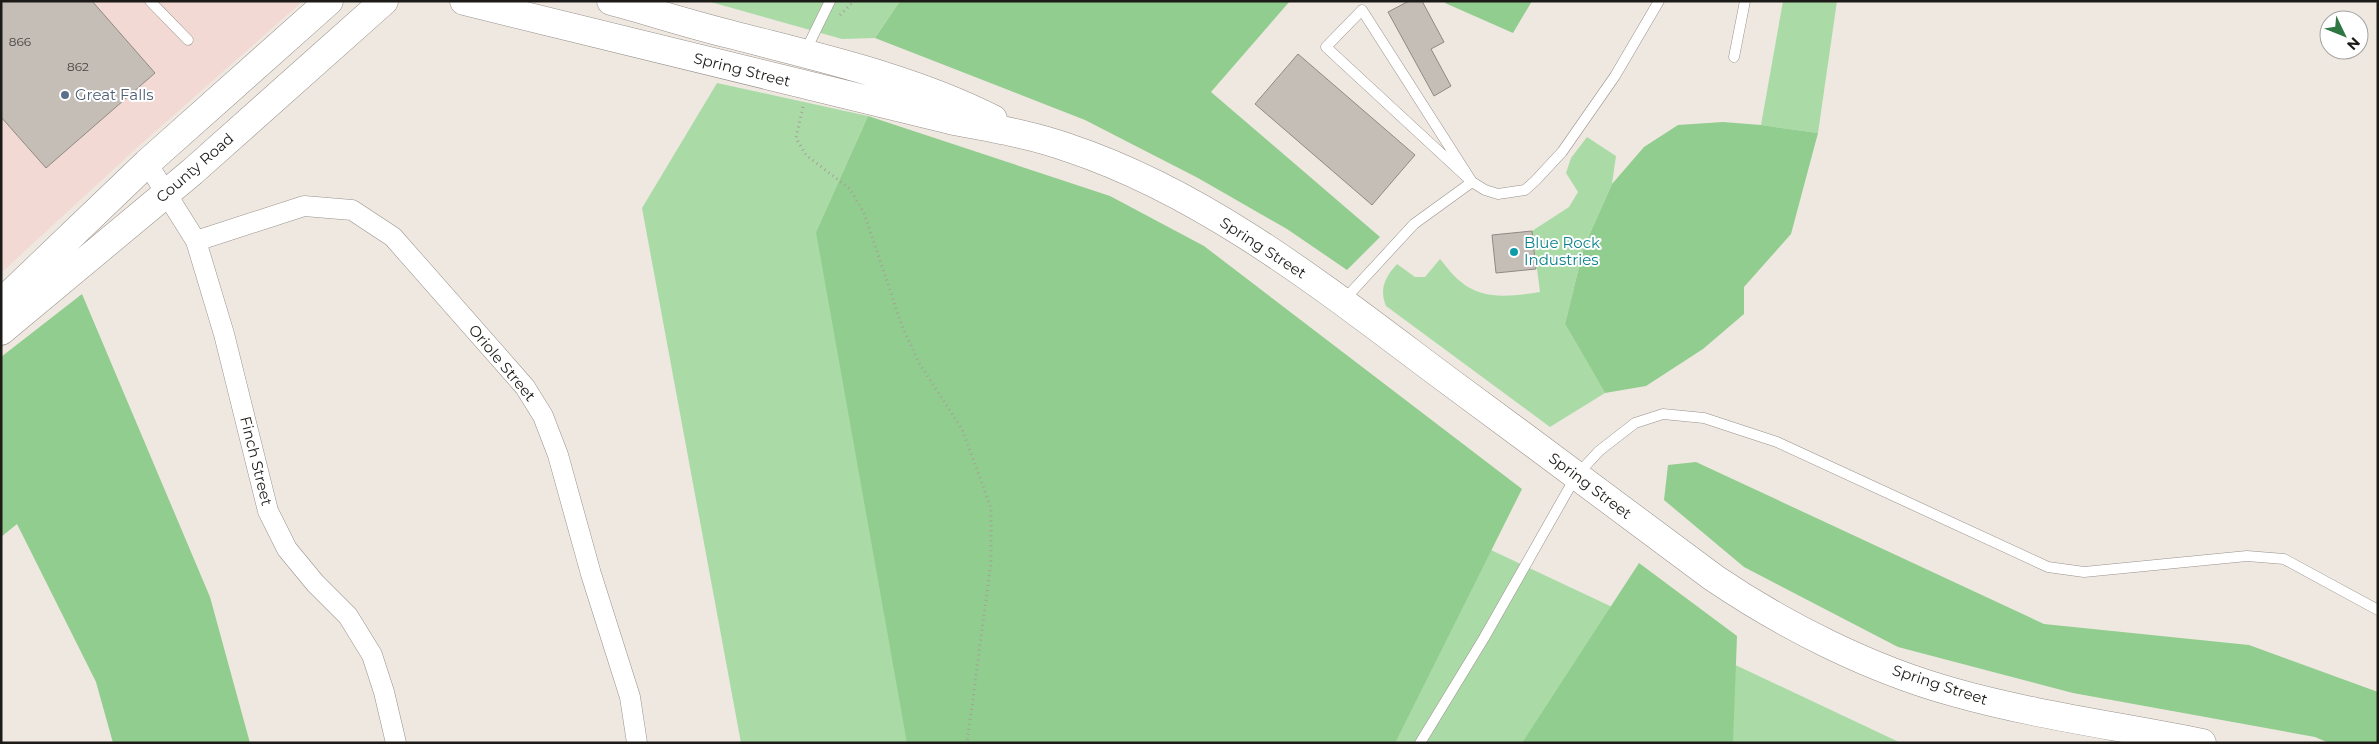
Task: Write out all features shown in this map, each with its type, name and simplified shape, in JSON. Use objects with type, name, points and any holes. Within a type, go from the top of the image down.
[{"type":"main road","points":[[1,303],[147,163],[329,1]]},
{"type":"main road","name":"County Road","points":[[1,331],[166,193],[384,1]]},
{"type":"main road","name":"Spring Street","points":[[464,1],[950,120],[1022,133]]},
{"type":"main road","name":"Spring Street","points":[[611,1],[732,35],[805,52],[954,100],[1022,133],[1079,152],[1147,180],[1208,212],[1268,249],[1342,301],[1714,578],[1754,605],[1867,660],[1910,678],[1987,700],[2202,743]]},
{"type":"street","name":"Finch Street","points":[[147,163],[196,242],[224,334],[268,510],[287,549],[315,583],[348,616],[372,654],[384,692],[396,743]]},
{"type":"street","name":"Oriole Street","points":[[196,242],[304,206],[352,210],[392,237],[525,387],[543,416],[558,455],[591,574],[630,697],[637,743]]},
{"type":"lane","points":[[150,1],[188,40]]},
{"type":"lane","points":[[805,52],[830,1]]},
{"type":"lane","points":[[1472,182],[1362,10],[1326,47],[1472,182],[1485,190],[1498,194],[1525,190],[1536,181],[1562,152],[1615,76],[1659,1]]},
{"type":"lane","points":[[1734,57],[1746,1]]},
{"type":"lane","points":[[1342,301],[1414,224],[1472,182]]},
{"type":"lane","points":[[1420,743],[1484,638],[1576,476],[1599,451],[1635,423],[1663,414],[1704,418],[1777,442],[2048,567],[2084,572],[2247,556],[2284,560],[2378,610]]},
{"type":"path","points":[[809,86],[796,138],[806,155],[850,189],[864,213],[902,326],[919,363],[962,429],[991,508],[991,562],[967,743]]},
{"type":"shaded area","points":[[1,1],[303,1],[140,145],[1,273]]},
{"type":"green space","points":[[707,1],[900,1],[875,38],[842,39]]},
{"type":"green space","points":[[900,1],[1290,1],[1211,92],[1380,237],[1347,270],[1287,229],[1198,178],[1085,120],[875,38]]},
{"type":"green space","points":[[1446,1],[1532,1],[1513,33],[1445,3]]},
{"type":"green space","points":[[1783,1],[1837,1],[1818,133],[1761,125]]},
{"type":"green space","points":[[717,83],[868,116],[816,232],[1901,743],[741,743],[642,208]]},
{"type":"green space","points":[[868,116],[1110,196],[1204,246],[1522,489],[1395,743],[907,743],[816,232]]},
{"type":"green space","points":[[1723,122],[1818,133],[1791,234],[1744,287],[1744,314],[1703,349],[1646,386],[1605,393],[1565,324],[1584,247],[1612,184],[1644,147],[1678,125]]},
{"type":"green space","points":[[1587,137],[1616,156],[1612,184],[1584,247],[1565,324],[1605,393],[1550,427],[1386,306],[1383,289],[1386,279],[1397,264],[1415,277],[1425,277],[1440,259],[1458,280],[1479,292],[1489,295],[1509,296],[1540,292],[1532,231],[1569,207],[1578,192],[1566,173],[1571,158]]},
{"type":"green space","points":[[82,294],[210,597],[250,743],[113,743],[96,682],[17,524],[1,537],[1,357]]},
{"type":"green space","points":[[1696,462],[2044,624],[2249,645],[2378,692],[2378,743],[2329,743],[2315,737],[2073,693],[1898,647],[1744,567],[1664,500],[1668,465]]},
{"type":"green space","points":[[1639,563],[1737,636],[1733,743],[1522,743]]},
{"type":"building","name":"Great Falls","points":[[1,1],[92,1],[155,73],[46,168],[1,117]]},
{"type":"building","points":[[1409,1],[1422,1],[1444,42],[1431,49],[1451,86],[1434,96],[1388,12]]},
{"type":"building","points":[[1298,54],[1415,155],[1372,205],[1255,104]]},
{"type":"building","name":"Blue Rock Industries","points":[[1532,231],[1536,269],[1496,273],[1492,235]]},
{"type":"place","name":"Great Falls","points":[[65,95]]},
{"type":"place","name":"Blue Rock Industries","points":[[1514,252]]}]
